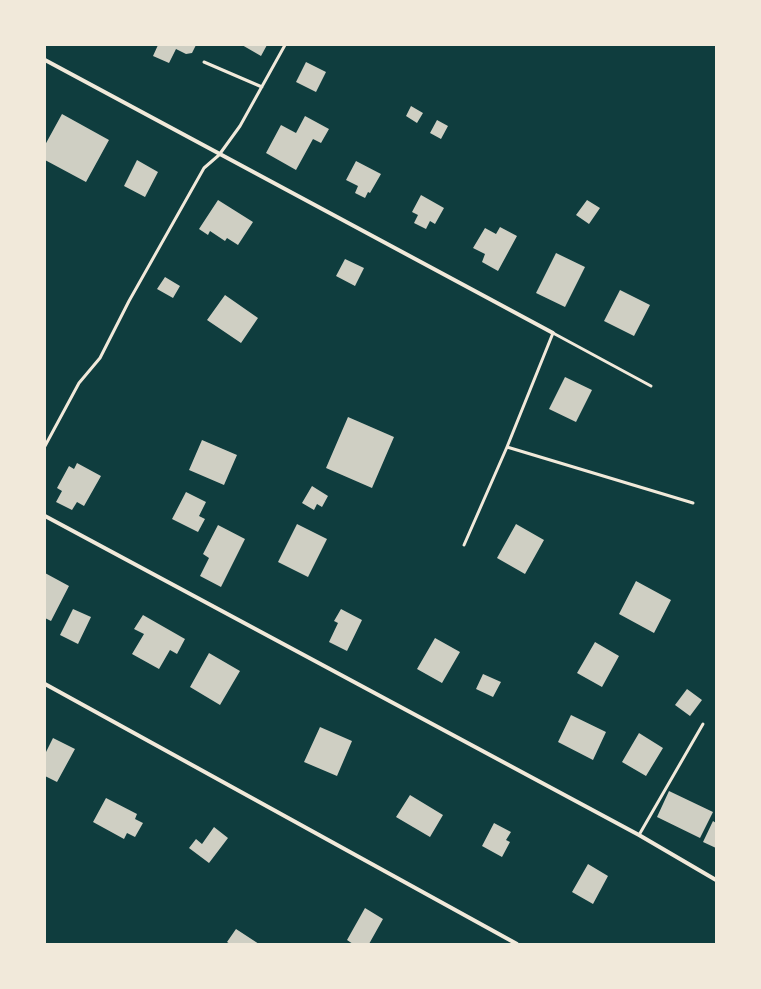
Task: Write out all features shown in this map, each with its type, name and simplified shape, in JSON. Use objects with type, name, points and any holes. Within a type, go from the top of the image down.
[{"type":"street","points":[[45,60],[218,155],[553,333]]},
{"type":"street","points":[[45,516],[638,835],[716,880]]},
{"type":"street","points":[[45,684],[517,944]]},
{"type":"lane","points":[[45,446],[79,383],[100,358],[129,301],[204,168],[218,155],[240,126],[285,45]]},
{"type":"lane","points":[[204,62],[262,88]]},
{"type":"lane","points":[[464,545],[507,447],[553,333],[651,386]]},
{"type":"lane","points":[[507,447],[693,502]]},
{"type":"lane","points":[[638,835],[703,724]]},
{"type":"building","points":[[158,45],[196,45],[192,53],[186,54],[176,49],[169,63],[153,56]]},
{"type":"building","points":[[242,45],[267,45],[261,56]]},
{"type":"building","points":[[306,62],[326,72],[316,92],[296,82]]},
{"type":"building","points":[[411,106],[423,113],[417,123],[406,116]]},
{"type":"building","points":[[62,114],[109,140],[86,182],[45,160],[45,145]]},
{"type":"building","points":[[305,116],[329,129],[321,143],[313,139],[296,170],[266,153],[281,125],[296,133]]},
{"type":"building","points":[[437,120],[448,126],[441,139],[430,133]]},
{"type":"building","points":[[137,160],[158,172],[145,197],[124,186]]},
{"type":"building","points":[[356,161],[381,174],[370,193],[368,192],[365,198],[355,193],[358,186],[346,180]]},
{"type":"building","points":[[421,195],[444,208],[435,224],[430,221],[426,229],[414,223],[418,215],[412,212]]},
{"type":"building","points":[[218,200],[253,222],[238,245],[227,238],[225,241],[210,231],[208,235],[199,229]]},
{"type":"building","points":[[587,200],[600,208],[589,224],[576,215]]},
{"type":"building","points":[[500,227],[517,236],[498,271],[482,262],[485,254],[473,248],[485,228],[496,234]]},
{"type":"building","points":[[556,253],[585,267],[565,307],[536,293]]},
{"type":"building","points":[[345,259],[364,268],[355,286],[336,276]]},
{"type":"building","points":[[165,277],[180,286],[173,298],[157,289]]},
{"type":"building","points":[[620,290],[650,305],[634,336],[604,321]]},
{"type":"building","points":[[225,295],[258,318],[241,343],[207,320]]},
{"type":"building","points":[[565,377],[592,390],[576,422],[549,409]]},
{"type":"building","points":[[348,417],[394,437],[372,488],[326,468]]},
{"type":"building","points":[[202,440],[237,455],[224,485],[189,470]]},
{"type":"building","points":[[77,463],[101,476],[84,506],[77,502],[72,510],[56,502],[62,491],[57,488],[69,466],[74,469]]},
{"type":"building","points":[[312,486],[328,496],[322,507],[317,504],[314,510],[302,503]]},
{"type":"building","points":[[186,492],[206,502],[199,516],[205,519],[198,532],[172,519]]},
{"type":"building","points":[[297,524],[327,539],[308,577],[278,562]]},
{"type":"building","points":[[516,524],[544,540],[525,574],[497,558]]},
{"type":"building","points":[[218,525],[245,539],[221,587],[200,576],[209,558],[203,554]]},
{"type":"building","points":[[45,573],[69,586],[51,621],[45,618]]},
{"type":"building","points":[[636,581],[671,600],[654,633],[619,614]]},
{"type":"building","points":[[73,609],[91,617],[78,644],[60,635]]},
{"type":"building","points":[[341,609],[362,620],[347,651],[329,642],[338,623],[334,621]]},
{"type":"building","points":[[143,615],[185,639],[177,654],[170,650],[159,669],[132,654],[144,634],[134,629]]},
{"type":"building","points":[[435,638],[460,652],[442,683],[417,669]]},
{"type":"building","points":[[595,642],[619,656],[602,687],[577,673]]},
{"type":"building","points":[[209,653],[240,671],[220,705],[190,687]]},
{"type":"building","points":[[483,674],[501,682],[493,697],[476,689]]},
{"type":"building","points":[[687,689],[702,700],[690,716],[675,705]]},
{"type":"building","points":[[571,715],[606,732],[593,760],[558,742]]},
{"type":"building","points":[[320,727],[352,741],[337,776],[304,762]]},
{"type":"building","points":[[639,733],[663,748],[646,776],[622,762]]},
{"type":"building","points":[[53,738],[75,749],[57,782],[45,776],[45,754]]},
{"type":"building","points":[[669,791],[713,812],[700,838],[657,817]]},
{"type":"building","points":[[410,795],[443,815],[430,837],[396,817]]},
{"type":"building","points":[[106,798],[137,814],[135,819],[143,823],[135,837],[127,833],[124,839],[93,822]]},
{"type":"building","points":[[713,821],[716,823],[716,848],[703,842]]},
{"type":"building","points":[[494,823],[511,832],[506,840],[510,842],[502,857],[482,846]]},
{"type":"building","points":[[214,827],[228,838],[209,863],[189,848],[196,839],[202,844]]},
{"type":"building","points":[[588,864],[608,876],[593,904],[572,892]]},
{"type":"building","points":[[365,908],[383,919],[369,944],[353,944],[347,940]]},
{"type":"building","points":[[236,929],[259,944],[230,944],[227,942]]}]
